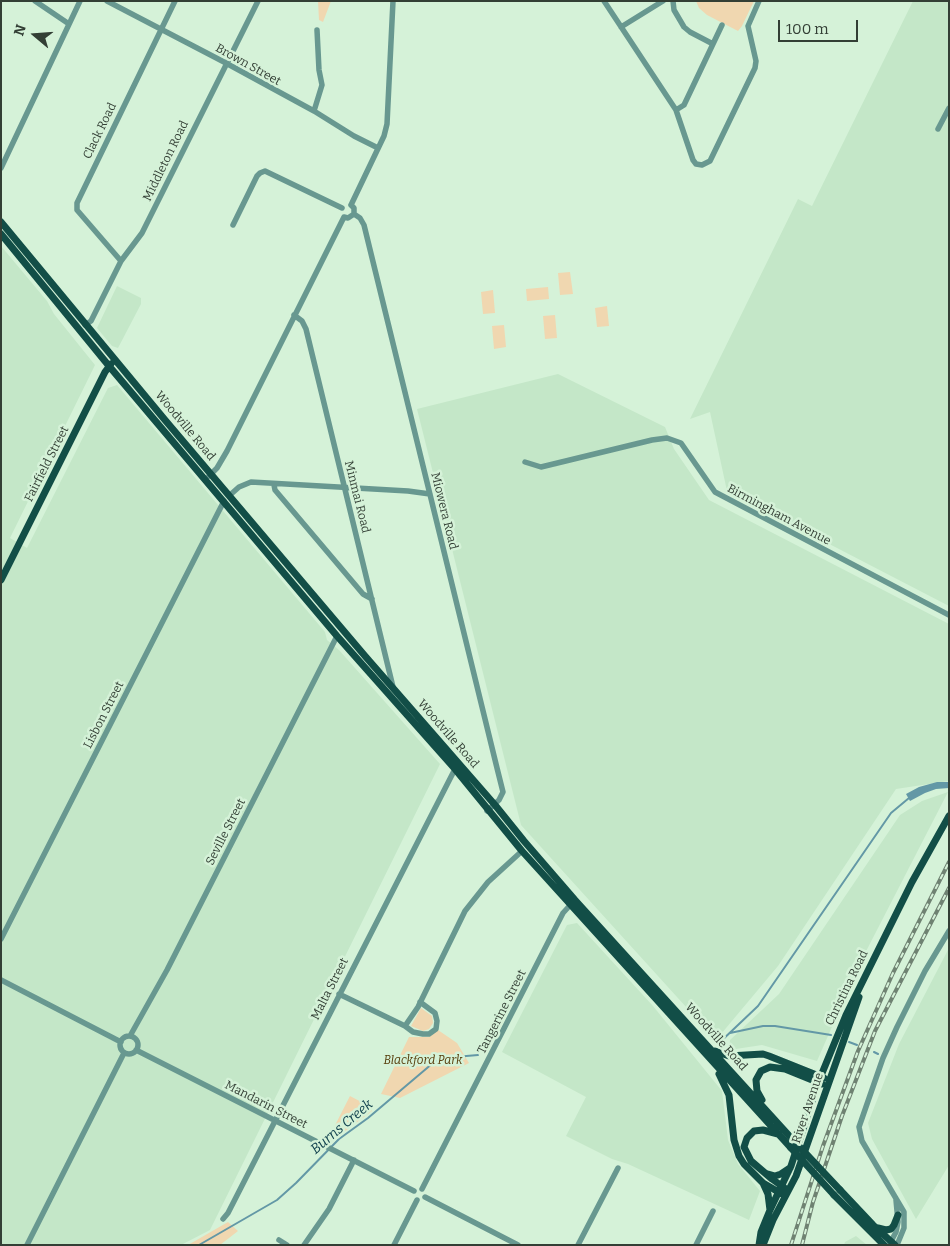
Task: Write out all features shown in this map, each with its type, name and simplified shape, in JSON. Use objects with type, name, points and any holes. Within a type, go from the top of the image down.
[{"type":"main road","name":"Woodville Road","points":[[1,222],[211,474],[393,688],[496,805],[572,902],[791,1148],[893,1244]]},
{"type":"main road","name":"Woodville Road","points":[[1,234],[109,366],[337,636],[455,769],[487,811],[522,851],[711,1048],[884,1245]]},
{"type":"main road","name":"Fairfield Street","points":[[1,580],[109,366],[115,360]]},
{"type":"main road","name":"Christina Road","points":[[791,1166],[819,1080],[846,1015],[949,810]]},
{"type":"main road","name":"Christina Road","points":[[942,827],[949,816]]},
{"type":"main road","name":"River Avenue","points":[[763,1245],[773,1220],[788,1194],[799,1169],[866,975]]},
{"type":"main road","points":[[711,1048],[719,1054],[730,1056],[762,1054],[769,1056],[819,1080]]},
{"type":"main road","points":[[708,1057],[729,1094],[734,1140],[739,1156],[744,1164],[763,1183],[768,1194],[770,1210]]},
{"type":"main road","points":[[768,1112],[756,1086],[758,1076],[765,1068],[780,1067],[828,1083]]},
{"type":"main road","points":[[778,1134],[758,1130],[750,1134],[744,1147],[748,1157],[781,1190]]},
{"type":"main road","points":[[766,1174],[775,1176],[791,1166]]},
{"type":"main road","points":[[759,1245],[761,1232],[791,1166]]},
{"type":"main road","points":[[763,1183],[788,1194]]},
{"type":"main road","points":[[873,1225],[883,1229],[891,1229],[898,1216]]},
{"type":"street","points":[[35,1],[69,24]]},
{"type":"street","points":[[1,168],[80,1]]},
{"type":"street","name":"Brown Street","points":[[107,1],[226,63],[378,148]]},
{"type":"street","name":"Clack Road","points":[[121,261],[77,210],[76,203],[175,1]]},
{"type":"street","name":"Middleton Road","points":[[85,325],[90,321],[121,261],[142,233],[258,1]]},
{"type":"street","points":[[351,205],[378,148],[387,124],[393,1]]},
{"type":"street","points":[[604,1],[620,28],[676,110],[693,160],[696,164],[702,165],[710,161],[753,73],[756,61],[748,26],[759,1]]},
{"type":"street","points":[[620,28],[663,1]]},
{"type":"street","points":[[672,1],[674,10],[684,27],[713,44]]},
{"type":"street","points":[[676,110],[684,105],[722,25]]},
{"type":"street","points":[[314,111],[322,85],[319,70],[317,30]]},
{"type":"street","points":[[938,129],[949,108]]},
{"type":"street","points":[[233,225],[261,169],[342,208]]},
{"type":"street","points":[[205,479],[217,468],[227,451],[344,217],[342,208],[346,204],[351,205]]},
{"type":"street","points":[[344,217],[351,217],[354,214],[354,208],[351,205]]},
{"type":"street","name":"Miowera Road","points":[[354,214],[360,218],[364,225],[503,792],[496,805]]},
{"type":"street","name":"Minmai Road","points":[[294,315],[302,321],[306,329],[393,688]]},
{"type":"street","name":"Birmingham Avenue","points":[[525,462],[541,467],[652,440],[667,438],[681,443],[715,492],[949,615]]},
{"type":"street","points":[[230,495],[239,487],[251,482],[274,485],[408,491],[430,494]]},
{"type":"street","points":[[274,485],[275,490],[363,594],[372,599]]},
{"type":"street","name":"Lisbon Street","points":[[1,939],[224,501]]},
{"type":"street","name":"Seville Street","points":[[130,1036],[167,970],[337,636]]},
{"type":"street","name":"Malta Street","points":[[223,1218],[228,1213],[455,769]]},
{"type":"street","points":[[487,811],[496,805]]},
{"type":"street","points":[[405,1026],[420,1002],[465,912],[488,882],[522,851]]},
{"type":"street","name":"Tangerine Street","points":[[422,1189],[563,913],[572,902]]},
{"type":"street","points":[[893,1244],[905,1222],[902,1208],[862,1140],[859,1132],[860,1121],[897,1027],[925,971],[949,931]]},
{"type":"street","points":[[1,980],[121,1042]]},
{"type":"street","points":[[339,994],[405,1026],[413,1032],[430,1034],[436,1029],[438,1020],[435,1013],[420,1002]]},
{"type":"street","points":[[130,1036],[137,1041],[136,1050],[131,1054],[124,1053],[121,1048],[121,1042],[125,1037],[130,1036]]},
{"type":"street","name":"Mandarin Street","points":[[136,1050],[414,1192]]},
{"type":"street","points":[[27,1245],[124,1053]]},
{"type":"street","points":[[304,1245],[329,1210],[354,1160]]},
{"type":"street","points":[[578,1245],[618,1168]]},
{"type":"street","points":[[417,1200],[414,1192],[418,1188],[425,1192],[425,1197]]},
{"type":"street","points":[[417,1200],[422,1200],[425,1197]]},
{"type":"street","points":[[425,1197],[518,1245]]},
{"type":"street","points":[[893,1244],[898,1226],[895,1198]]},
{"type":"street","points":[[394,1245],[417,1200]]},
{"type":"street","points":[[696,1245],[713,1211]]},
{"type":"street","points":[[279,1240],[287,1245]]},
{"type":"shaded area","points":[[913,1],[949,1],[949,606],[727,491],[710,412],[690,419],[798,199],[812,206]]},
{"type":"shaded area","points":[[1,246],[47,301],[54,314],[95,365],[10,538],[27,548],[108,388],[117,385],[325,632],[327,640],[339,650],[440,764],[210,1230],[181,1245],[1,1245]]},
{"type":"shaded area","points":[[117,286],[141,298],[141,304],[118,348],[112,346],[97,328]]},
{"type":"shaded area","points":[[558,374],[665,427],[674,449],[709,500],[949,624],[949,781],[896,789],[778,966],[716,1040],[521,825],[417,409]]},
{"type":"shaded area","points":[[948,792],[860,963],[817,1061],[762,1045],[729,1050],[730,1040],[779,994],[900,815],[922,801]]},
{"type":"shaded area","points":[[577,923],[653,1006],[722,1091],[728,1140],[738,1164],[760,1191],[749,1220],[628,1164],[612,1159],[566,1136],[586,1097],[502,1052],[567,925]]},
{"type":"shaded area","points":[[949,948],[949,1165],[916,1219],[872,1139],[868,1123],[899,1044]]},
{"type":"shaded area","points":[[856,1236],[867,1245],[844,1245],[845,1242]]},
{"type":"green space","points":[[318,1],[331,1],[323,22],[319,20]]},
{"type":"green space","points":[[696,1],[754,1],[738,31],[707,15],[699,8]]},
{"type":"green space","points":[[570,272],[573,294],[560,295],[558,273]]},
{"type":"green space","points":[[548,287],[549,299],[527,301],[526,289]]},
{"type":"green space","points":[[493,290],[495,313],[483,314],[481,292]]},
{"type":"green space","points":[[607,306],[609,326],[597,327],[595,308]]},
{"type":"green space","points":[[555,315],[557,338],[545,339],[543,316]]},
{"type":"green space","points":[[504,325],[506,347],[494,349],[492,326]]},
{"type":"green space","points":[[421,1008],[432,1016],[433,1023],[429,1029],[423,1031],[411,1026]]},
{"type":"green space","name":"Blackford Park","points":[[438,1030],[457,1043],[469,1063],[400,1098],[381,1094],[409,1037],[429,1037]]},
{"type":"green space","points":[[350,1096],[369,1106],[372,1111],[332,1141],[328,1139]]},
{"type":"green space","points":[[228,1222],[238,1231],[220,1245],[188,1245]]},
{"type":"water","points":[[937,782],[949,782],[949,788],[936,789],[910,801],[906,794],[919,787]]},
{"type":"waterway","points":[[718,1044],[758,1006],[891,813],[909,798]]},
{"type":"waterway","points":[[730,1033],[763,1026],[775,1026],[831,1035]]},
{"type":"waterway","points":[[849,1042],[857,1045]]},
{"type":"waterway","points":[[874,1052],[878,1054]]},
{"type":"waterway","name":"Burns Creek","points":[[199,1245],[277,1200],[339,1139],[368,1118],[433,1063],[443,1058],[478,1055]]},
{"type":"railway","points":[[791,1245],[823,1146],[858,1051],[893,973],[949,862]]},
{"type":"railway","points":[[802,1245],[813,1202],[842,1116],[875,1031],[949,888]]}]
